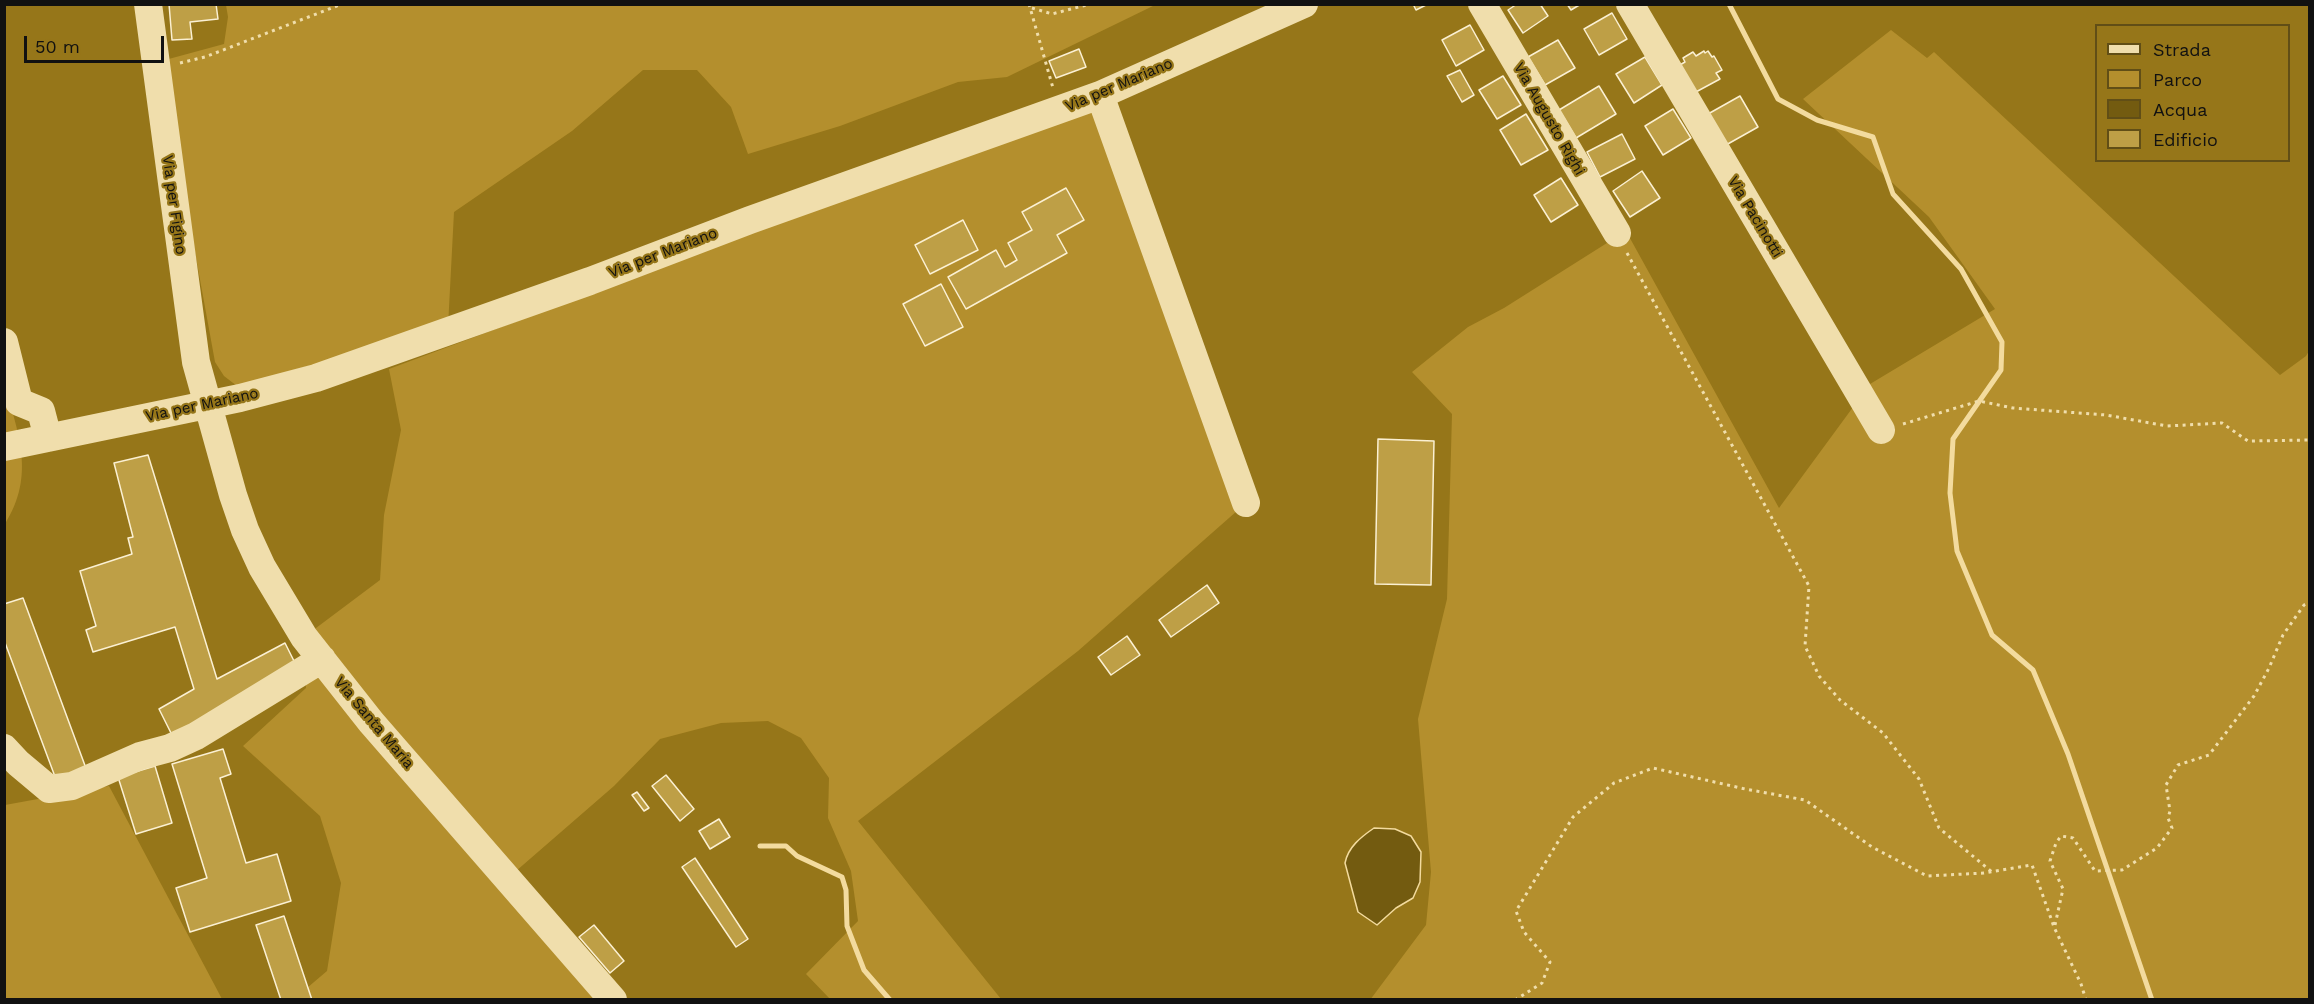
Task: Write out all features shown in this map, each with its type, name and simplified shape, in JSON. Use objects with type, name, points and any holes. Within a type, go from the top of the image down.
[{"type":"street","name":"Via per Figino","points":[[148,4],[196,362],[208,404]]},
{"type":"street","name":"Via per Mariano","points":[[4,447],[240,398],[316,378],[1100,95],[1304,4]]},
{"type":"street","name":"Via Augusto Righi","points":[[1482,4],[1617,233]]},
{"type":"street","name":"Via Pacinotti","points":[[1630,4],[1881,430]]},
{"type":"street","points":[[1100,95],[1246,503]]},
{"type":"street","points":[[4,342],[19,402],[41,411],[48,438]]},
{"type":"street","name":"Via Santa Maria","points":[[208,404],[244,530],[262,567],[304,637],[371,722],[614,999]]},
{"type":"street","points":[[4,748],[49,789],[72,786],[140,756],[170,748],[196,736],[322,659]]},
{"type":"path","points":[[155,68],[205,57],[342,4]]},
{"type":"path","points":[[1030,6],[1052,14],[1083,8],[1090,4]]},
{"type":"path","points":[[1030,6],[1059,110]]},
{"type":"path","points":[[1617,233],[1809,586],[1805,646],[1819,676],[1840,700],[1883,734],[1905,761],[1919,779],[1939,828],[1992,872]]},
{"type":"path","points":[[1881,430],[1979,401],[2013,408],[2106,415],[2167,426],[2222,423],[2248,441],[2310,440]]},
{"type":"path","points":[[2054,927],[2063,889],[2050,861],[2061,836],[2073,838],[2095,871],[2122,870],[2157,848],[2172,828],[2168,818],[2170,811],[2166,785],[2178,765],[2209,756],[2253,696],[2269,668],[2283,635],[2304,605],[2310,602]]},
{"type":"path","points":[[1515,999],[1542,983],[1550,962],[1524,932],[1516,910],[1547,857],[1573,817],[1614,783],[1653,768],[1804,800],[1872,847],[1927,876],[1992,872],[2032,865],[2054,927],[2086,999]]},
{"type":"green space","points":[[226,5],[1155,5],[1007,77],[958,82],[840,126],[748,154],[731,107],[697,70],[643,70],[572,131],[454,212],[448,327],[237,386],[224,376],[215,362],[183,186],[165,60],[224,44],[228,17]]},
{"type":"green space","points":[[1891,30],[1927,58],[1934,52],[2280,375],[2306,356],[2309,351],[2309,999],[1370,1000],[1426,925],[1431,872],[1418,719],[1447,599],[1452,414],[1412,372],[1468,327],[1504,308],[1626,231],[1779,508],[1870,384],[1995,309],[1929,217],[1803,99]]},
{"type":"green space","points":[[1103,102],[1246,503],[1078,651],[858,821],[1001,999],[830,999],[806,974],[858,921],[851,871],[828,818],[829,778],[801,738],[768,721],[721,723],[660,739],[614,786],[508,878],[612,999],[294,999],[327,971],[341,883],[320,816],[243,746],[306,688],[304,637],[380,580],[384,515],[401,430],[389,369]]},
{"type":"green space","points":[[4,381],[19,436],[22,471],[20,488],[5,524]]},
{"type":"green space","points":[[109,786],[222,999],[5,1000],[5,805]]},
{"type":"water","points":[[1374,828],[1395,829],[1411,836],[1421,852],[1420,882],[1413,898],[1396,908],[1377,925],[1358,912],[1345,863],[1352,847]]},
{"type":"building","points":[[169,4],[216,4],[218,19],[190,22],[192,39],[172,40]]},
{"type":"building","points":[[1413,4],[1428,4],[1416,10]]},
{"type":"building","points":[[1517,4],[1540,4],[1548,16],[1523,33],[1508,10]]},
{"type":"building","points":[[1567,4],[1581,4],[1571,10]]},
{"type":"building","points":[[1612,13],[1627,39],[1599,55],[1584,29]]},
{"type":"building","points":[[1470,25],[1484,50],[1456,66],[1442,40]]},
{"type":"building","points":[[1558,40],[1575,68],[1545,85],[1528,57]]},
{"type":"building","points":[[1079,49],[1086,67],[1056,78],[1049,61]]},
{"type":"building","points":[[1704,51],[1714,56],[1722,70],[1716,73],[1720,79],[1694,93],[1678,66],[1685,62],[1683,58],[1693,52],[1696,56]]},
{"type":"building","points":[[1645,57],[1662,85],[1634,103],[1616,74]]},
{"type":"building","points":[[1460,70],[1474,95],[1462,102],[1447,76]]},
{"type":"building","points":[[1503,76],[1521,105],[1497,119],[1479,90]]},
{"type":"building","points":[[1599,86],[1616,114],[1576,138],[1559,110]]},
{"type":"building","points":[[1740,96],[1758,127],[1726,145],[1708,114]]},
{"type":"building","points":[[1673,109],[1691,138],[1663,155],[1645,126]]},
{"type":"building","points":[[1526,114],[1548,150],[1521,165],[1500,130]]},
{"type":"building","points":[[1622,134],[1635,159],[1600,177],[1587,152]]},
{"type":"building","points":[[1642,171],[1660,198],[1630,217],[1613,191]]},
{"type":"building","points":[[1561,178],[1578,205],[1551,222],[1534,195]]},
{"type":"building","points":[[1066,188],[1084,220],[1057,235],[1067,253],[966,309],[948,277],[996,250],[1005,267],[1017,260],[1008,243],[1032,230],[1022,212]]},
{"type":"building","points":[[963,220],[978,250],[930,274],[915,245]]},
{"type":"building","points":[[941,284],[963,327],[925,346],[903,304]]},
{"type":"building","points":[[1378,439],[1434,441],[1431,585],[1375,584]]},
{"type":"building","points":[[148,455],[217,679],[285,643],[297,667],[175,741],[159,709],[194,689],[175,627],[93,652],[86,630],[96,626],[80,571],[132,554],[128,538],[133,537],[114,463]]},
{"type":"building","points":[[1207,585],[1219,603],[1171,637],[1159,620]]},
{"type":"building","points":[[23,598],[87,771],[57,782],[4,640],[4,604]]},
{"type":"building","points":[[1127,636],[1140,655],[1111,675],[1098,657]]},
{"type":"building","points":[[223,749],[231,774],[220,778],[246,863],[277,854],[291,901],[190,932],[176,888],[207,878],[172,764]]},
{"type":"building","points":[[155,766],[172,823],[136,834],[118,777]]},
{"type":"building","points":[[666,775],[694,809],[680,821],[652,786]]},
{"type":"building","points":[[637,792],[649,808],[644,811],[632,795]]},
{"type":"building","points":[[719,819],[730,837],[710,849],[699,831]]},
{"type":"building","points":[[695,858],[748,939],[736,947],[682,867]]},
{"type":"building","points":[[284,916],[312,1000],[281,1000],[256,925]]},
{"type":"building","points":[[594,925],[624,961],[610,973],[579,937]]},
{"type":"waterway","points":[[1729,4],[1778,99],[1817,120],[1873,137],[1893,194],[1961,269],[2002,342],[2001,370],[1953,439],[1950,493],[1957,551],[1992,635],[2033,670],[2068,754],[2152,1000]]},
{"type":"waterway","points":[[760,846],[786,846],[797,856],[842,877],[846,890],[847,926],[864,970],[890,1000]]}]
